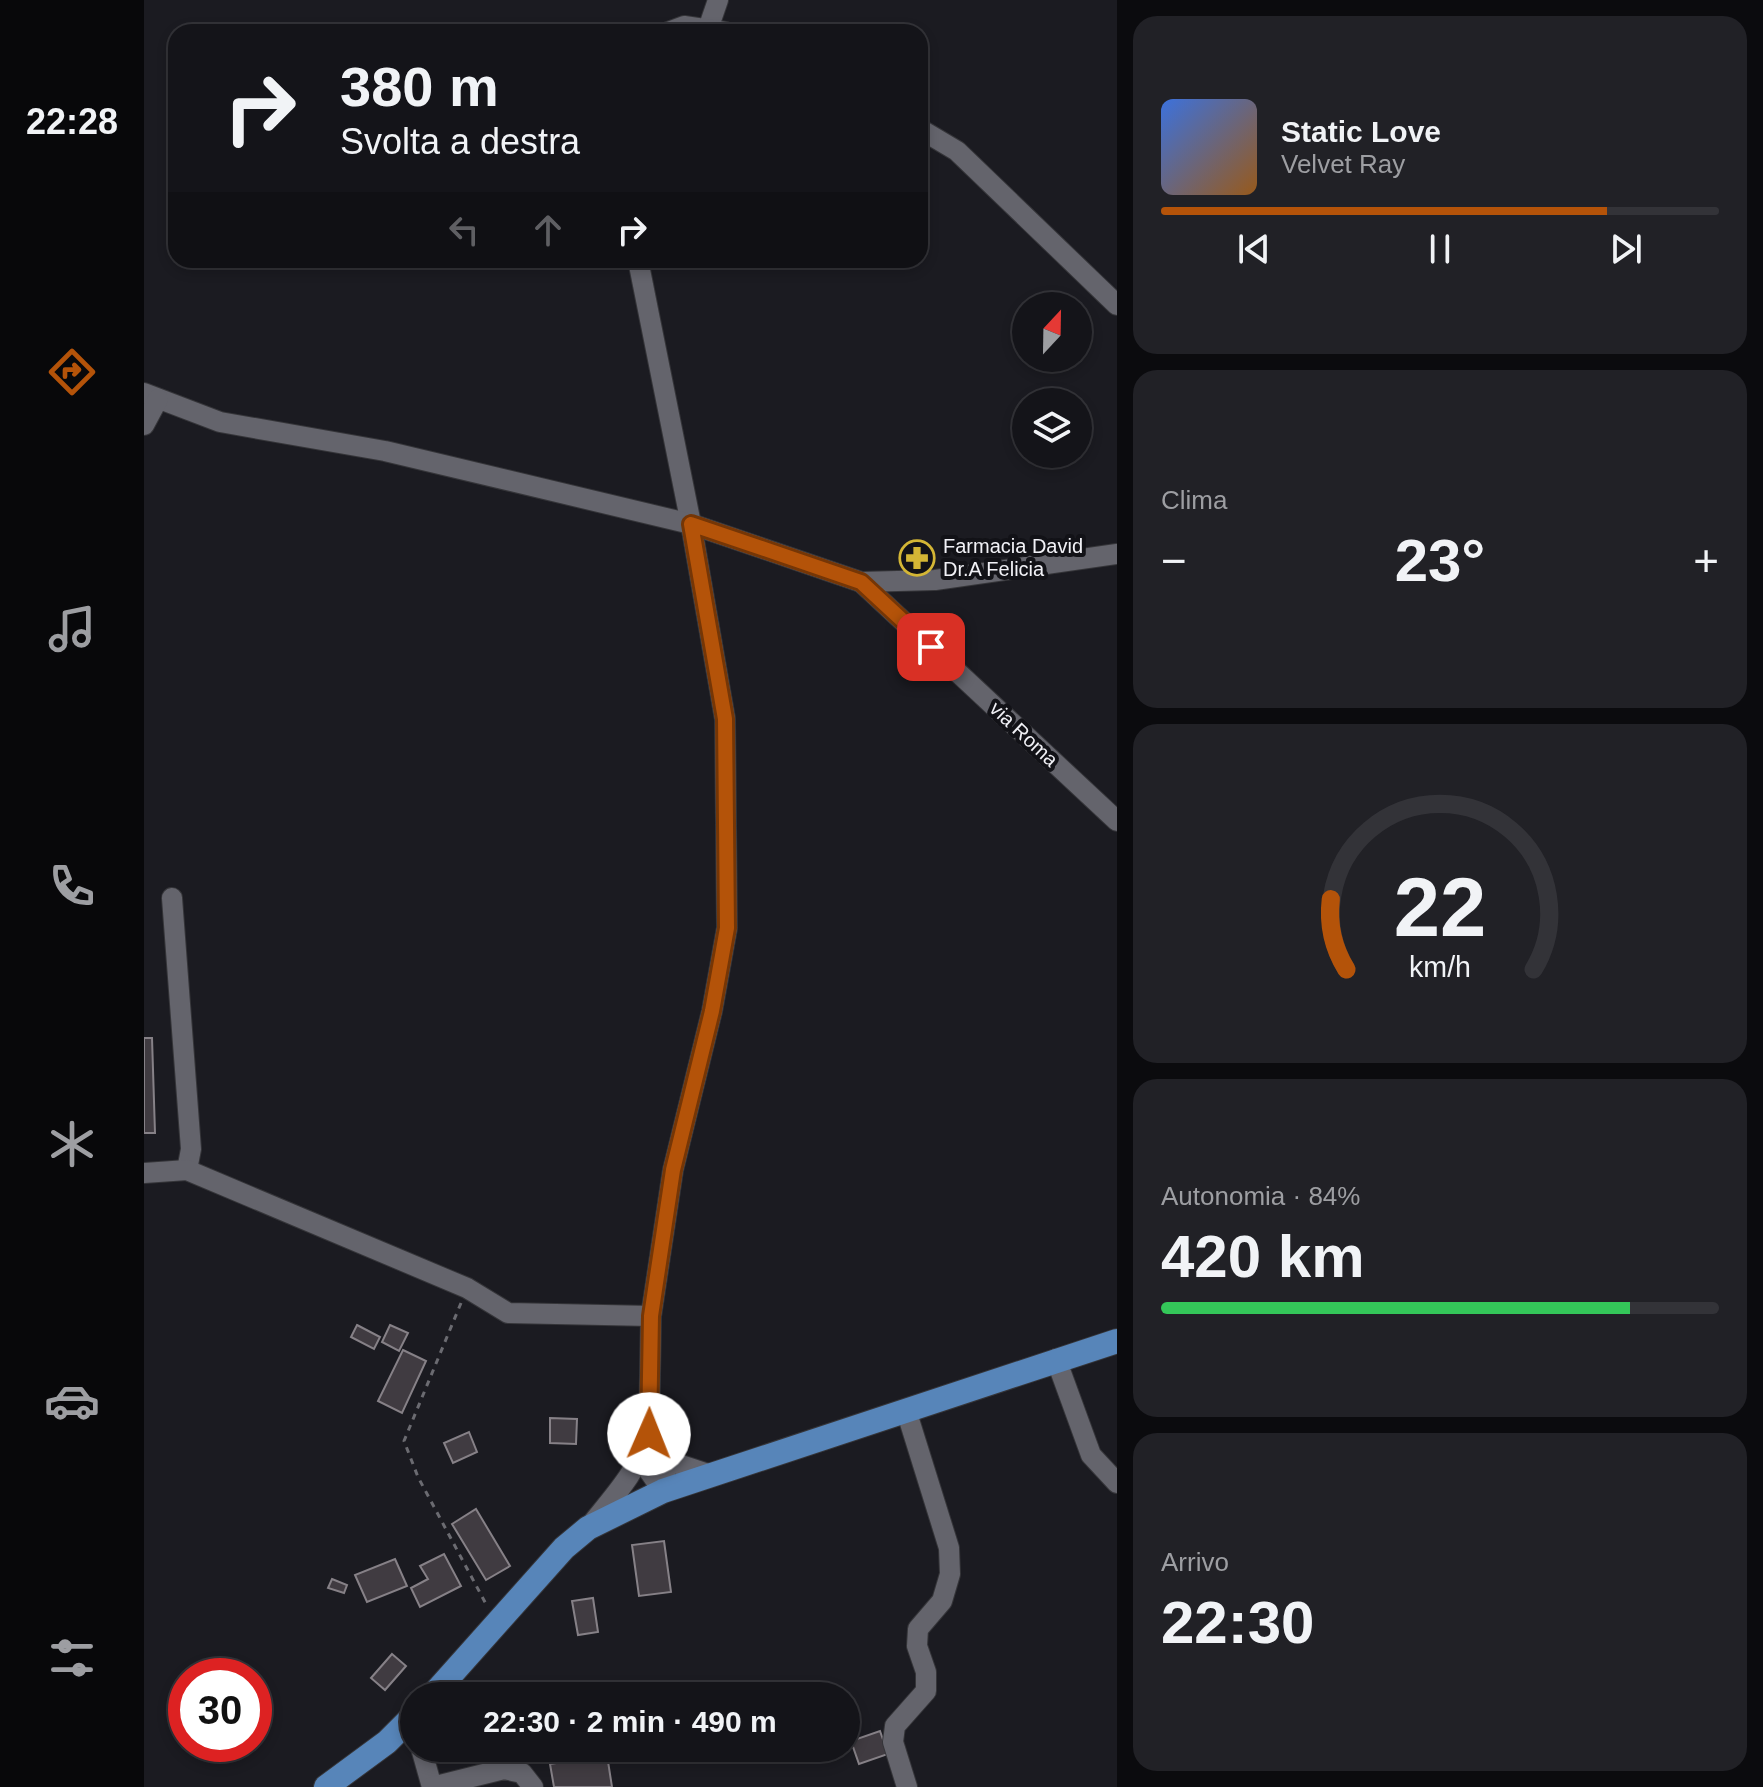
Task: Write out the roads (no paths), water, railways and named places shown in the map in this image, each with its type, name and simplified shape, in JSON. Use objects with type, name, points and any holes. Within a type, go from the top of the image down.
[{"type":"main road","points":[[445,1682],[564,1548],[588,1528],[663,1491],[1117,1341]]},
{"type":"main road","points":[[326,1787],[400,1730]]},
{"type":"street","points":[[717,24],[718,0]]},
{"type":"street","points":[[928,134],[957,151],[1117,305]]},
{"type":"street","points":[[640,268],[691,524],[725,719],[727,928],[712,1011],[673,1170],[651,1316],[649,1471],[663,1491]]},
{"type":"street","points":[[144,425],[151,396],[220,422],[385,451],[691,524],[861,582],[935,580],[1117,554]]},
{"type":"street","name":"via Roma","points":[[861,582],[1117,821]]},
{"type":"street","points":[[172,898],[191,1149],[187,1170]]},
{"type":"street","points":[[144,1173],[187,1170],[467,1288],[508,1313],[651,1316]]},
{"type":"street","points":[[1056,1359],[1091,1455],[1117,1483]]},
{"type":"street","points":[[906,1410],[949,1548],[950,1574],[942,1601],[918,1629],[917,1646],[926,1672],[926,1691],[895,1726],[893,1742],[907,1787]]},
{"type":"street","points":[[650,1443],[678,1464],[711,1475]]},
{"type":"street","points":[[588,1528],[629,1478],[650,1443]]},
{"type":"street","points":[[425,1762],[432,1787],[504,1769],[522,1773],[533,1787]]},
{"type":"place","name":"Farmacia David Dr.A Felicia","points":[[917,558]]}]
